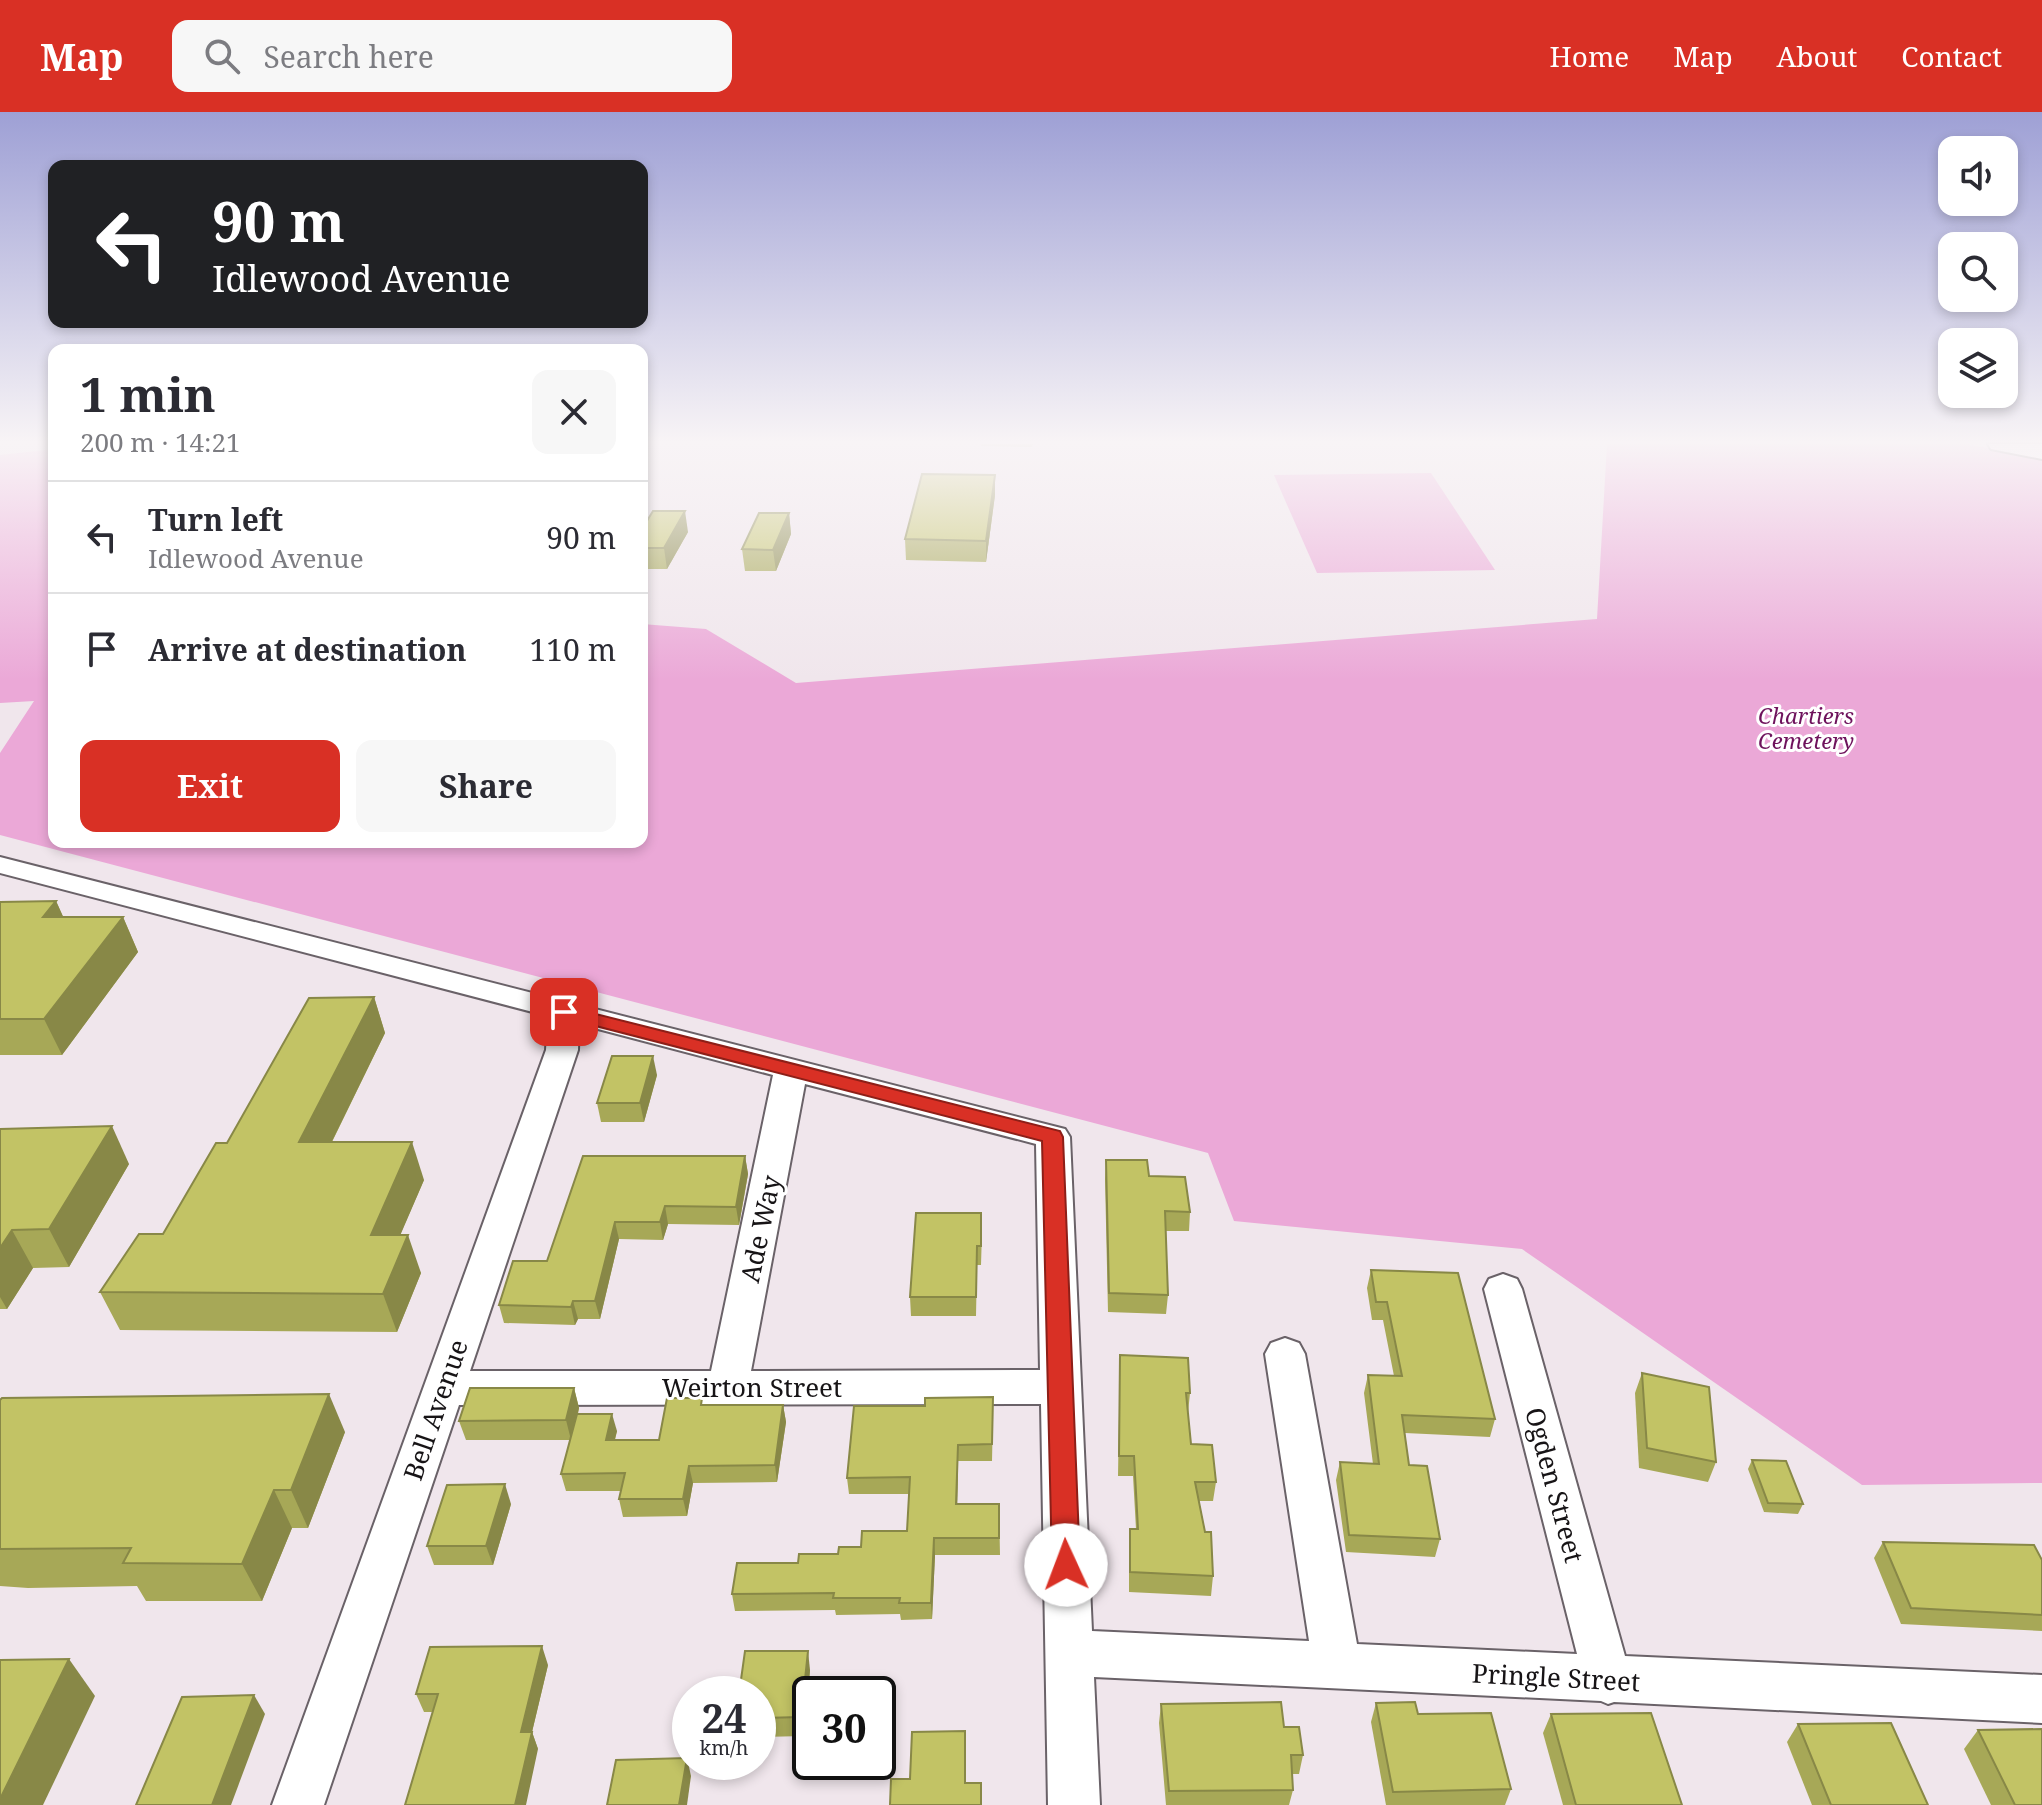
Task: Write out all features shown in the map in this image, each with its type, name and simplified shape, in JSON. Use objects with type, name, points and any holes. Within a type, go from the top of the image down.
[{"type":"street","points":[[0,865],[385,961],[564,1012],[1053,1137],[1074,1805]]},
{"type":"street","name":"Bell Avenue","points":[[298,1805],[562,1050],[564,1012]]},
{"type":"street","name":"Ade Way","points":[[728,1387],[791,1070]]},
{"type":"street","name":"Ogden Street","points":[[1503,1289],[1608,1681]]},
{"type":"street","points":[[1285,1354],[1337,1667]]},
{"type":"street","name":"Weirton Street","points":[[444,1388],[1060,1387]]},
{"type":"street","name":"Pringle Street","points":[[1069,1653],[1608,1681],[2042,1699]]},
{"type":"green space","points":[[0,523],[48,523],[48,848],[0,835],[0,753],[34,701],[0,703]]},
{"type":"green space","points":[[1295,523],[1464,523],[1495,570],[1317,573]]},
{"type":"green space","name":"Chartiers Cemetery","points":[[1602,523],[2042,523],[2042,1483],[1862,1485],[1522,1249],[1234,1221],[1208,1153],[49,848],[648,848],[648,624],[706,629],[796,683],[1597,619]]},
{"type":"building","points":[[648,523],[678,523],[664,548],[648,548]]},
{"type":"building","points":[[754,523],[785,523],[773,550],[742,549]]},
{"type":"building","points":[[909,523],[988,523],[986,541],[905,539]]},
{"type":"building","points":[[56,901],[43,917],[123,917],[44,1019],[0,1019],[0,902]]},
{"type":"building","points":[[374,997],[299,1142],[412,1142],[371,1235],[408,1235],[383,1294],[100,1292],[139,1234],[163,1234],[216,1143],[227,1143],[309,998]]},
{"type":"building","points":[[612,1056],[653,1056],[640,1103],[597,1103]]},
{"type":"building","points":[[112,1126],[49,1229],[12,1230],[0,1248],[0,1129]]},
{"type":"building","points":[[583,1156],[745,1156],[736,1207],[665,1206],[660,1222],[615,1222],[595,1301],[573,1301],[571,1307],[499,1305],[513,1261],[547,1261]]},
{"type":"building","points":[[1106,1160],[1147,1160],[1149,1176],[1185,1177],[1190,1212],[1165,1211],[1168,1295],[1109,1293]]},
{"type":"building","points":[[916,1213],[981,1213],[976,1297],[910,1297]]},
{"type":"building","points":[[1371,1270],[1458,1273],[1495,1419],[1402,1415],[1409,1465],[1427,1466],[1440,1539],[1349,1535],[1340,1462],[1379,1464],[1368,1375],[1402,1376],[1387,1302],[1376,1302]]},
{"type":"building","points":[[1120,1355],[1188,1358],[1190,1393],[1186,1393],[1191,1444],[1212,1445],[1216,1482],[1195,1482],[1205,1532],[1211,1532],[1213,1576],[1130,1572],[1130,1529],[1138,1529],[1134,1456],[1119,1456]]},
{"type":"building","points":[[1642,1373],[1709,1387],[1716,1462],[1647,1448]]},
{"type":"building","points":[[470,1388],[574,1388],[566,1420],[459,1421]]},
{"type":"building","points":[[329,1394],[291,1490],[274,1490],[242,1564],[123,1563],[131,1548],[0,1549],[2,1398]]},
{"type":"building","points":[[993,1397],[992,1444],[958,1445],[956,1504],[999,1504],[999,1538],[934,1538],[931,1603],[899,1603],[900,1598],[833,1598],[834,1593],[732,1594],[737,1563],[798,1563],[799,1554],[838,1554],[839,1547],[861,1547],[862,1531],[907,1531],[910,1477],[847,1478],[854,1406],[925,1406],[925,1398]]},
{"type":"building","points":[[667,1398],[702,1398],[701,1405],[783,1405],[775,1465],[689,1466],[683,1499],[619,1499],[625,1473],[561,1474],[577,1414],[612,1414],[606,1440],[659,1440]]},
{"type":"building","points":[[1752,1460],[1786,1461],[1803,1504],[1768,1503]]},
{"type":"building","points":[[505,1484],[486,1546],[427,1546],[447,1485]]},
{"type":"building","points":[[1883,1542],[2034,1545],[2042,1560],[2042,1615],[1911,1608]]},
{"type":"building","points":[[542,1646],[521,1732],[532,1732],[515,1805],[405,1805],[438,1694],[416,1694],[430,1647]]},
{"type":"building","points":[[745,1651],[808,1651],[805,1676],[792,1676],[792,1717],[776,1718],[776,1676],[742,1676]]},
{"type":"building","points":[[69,1659],[0,1799],[0,1660]]},
{"type":"building","points":[[254,1695],[212,1805],[136,1805],[182,1697]]},
{"type":"building","points":[[1281,1702],[1284,1727],[1299,1727],[1303,1755],[1291,1755],[1293,1790],[1169,1791],[1161,1704]]},
{"type":"building","points":[[1415,1702],[1418,1714],[1491,1713],[1511,1789],[1393,1792],[1376,1703]]},
{"type":"building","points":[[1651,1713],[1682,1805],[1576,1805],[1551,1714]]},
{"type":"building","points":[[1891,1723],[1928,1805],[1831,1805],[1798,1724]]},
{"type":"building","points":[[2042,1729],[2042,1805],[2015,1805],[1978,1730]]},
{"type":"building","points":[[965,1731],[965,1783],[981,1783],[981,1805],[890,1805],[891,1780],[910,1779],[912,1732]]},
{"type":"building","points":[[672,1758],[672,1780],[683,1780],[679,1805],[607,1805],[616,1760]]},
{"type":"route","points":[[564,1012],[1053,1137],[1066,1565]]}]
